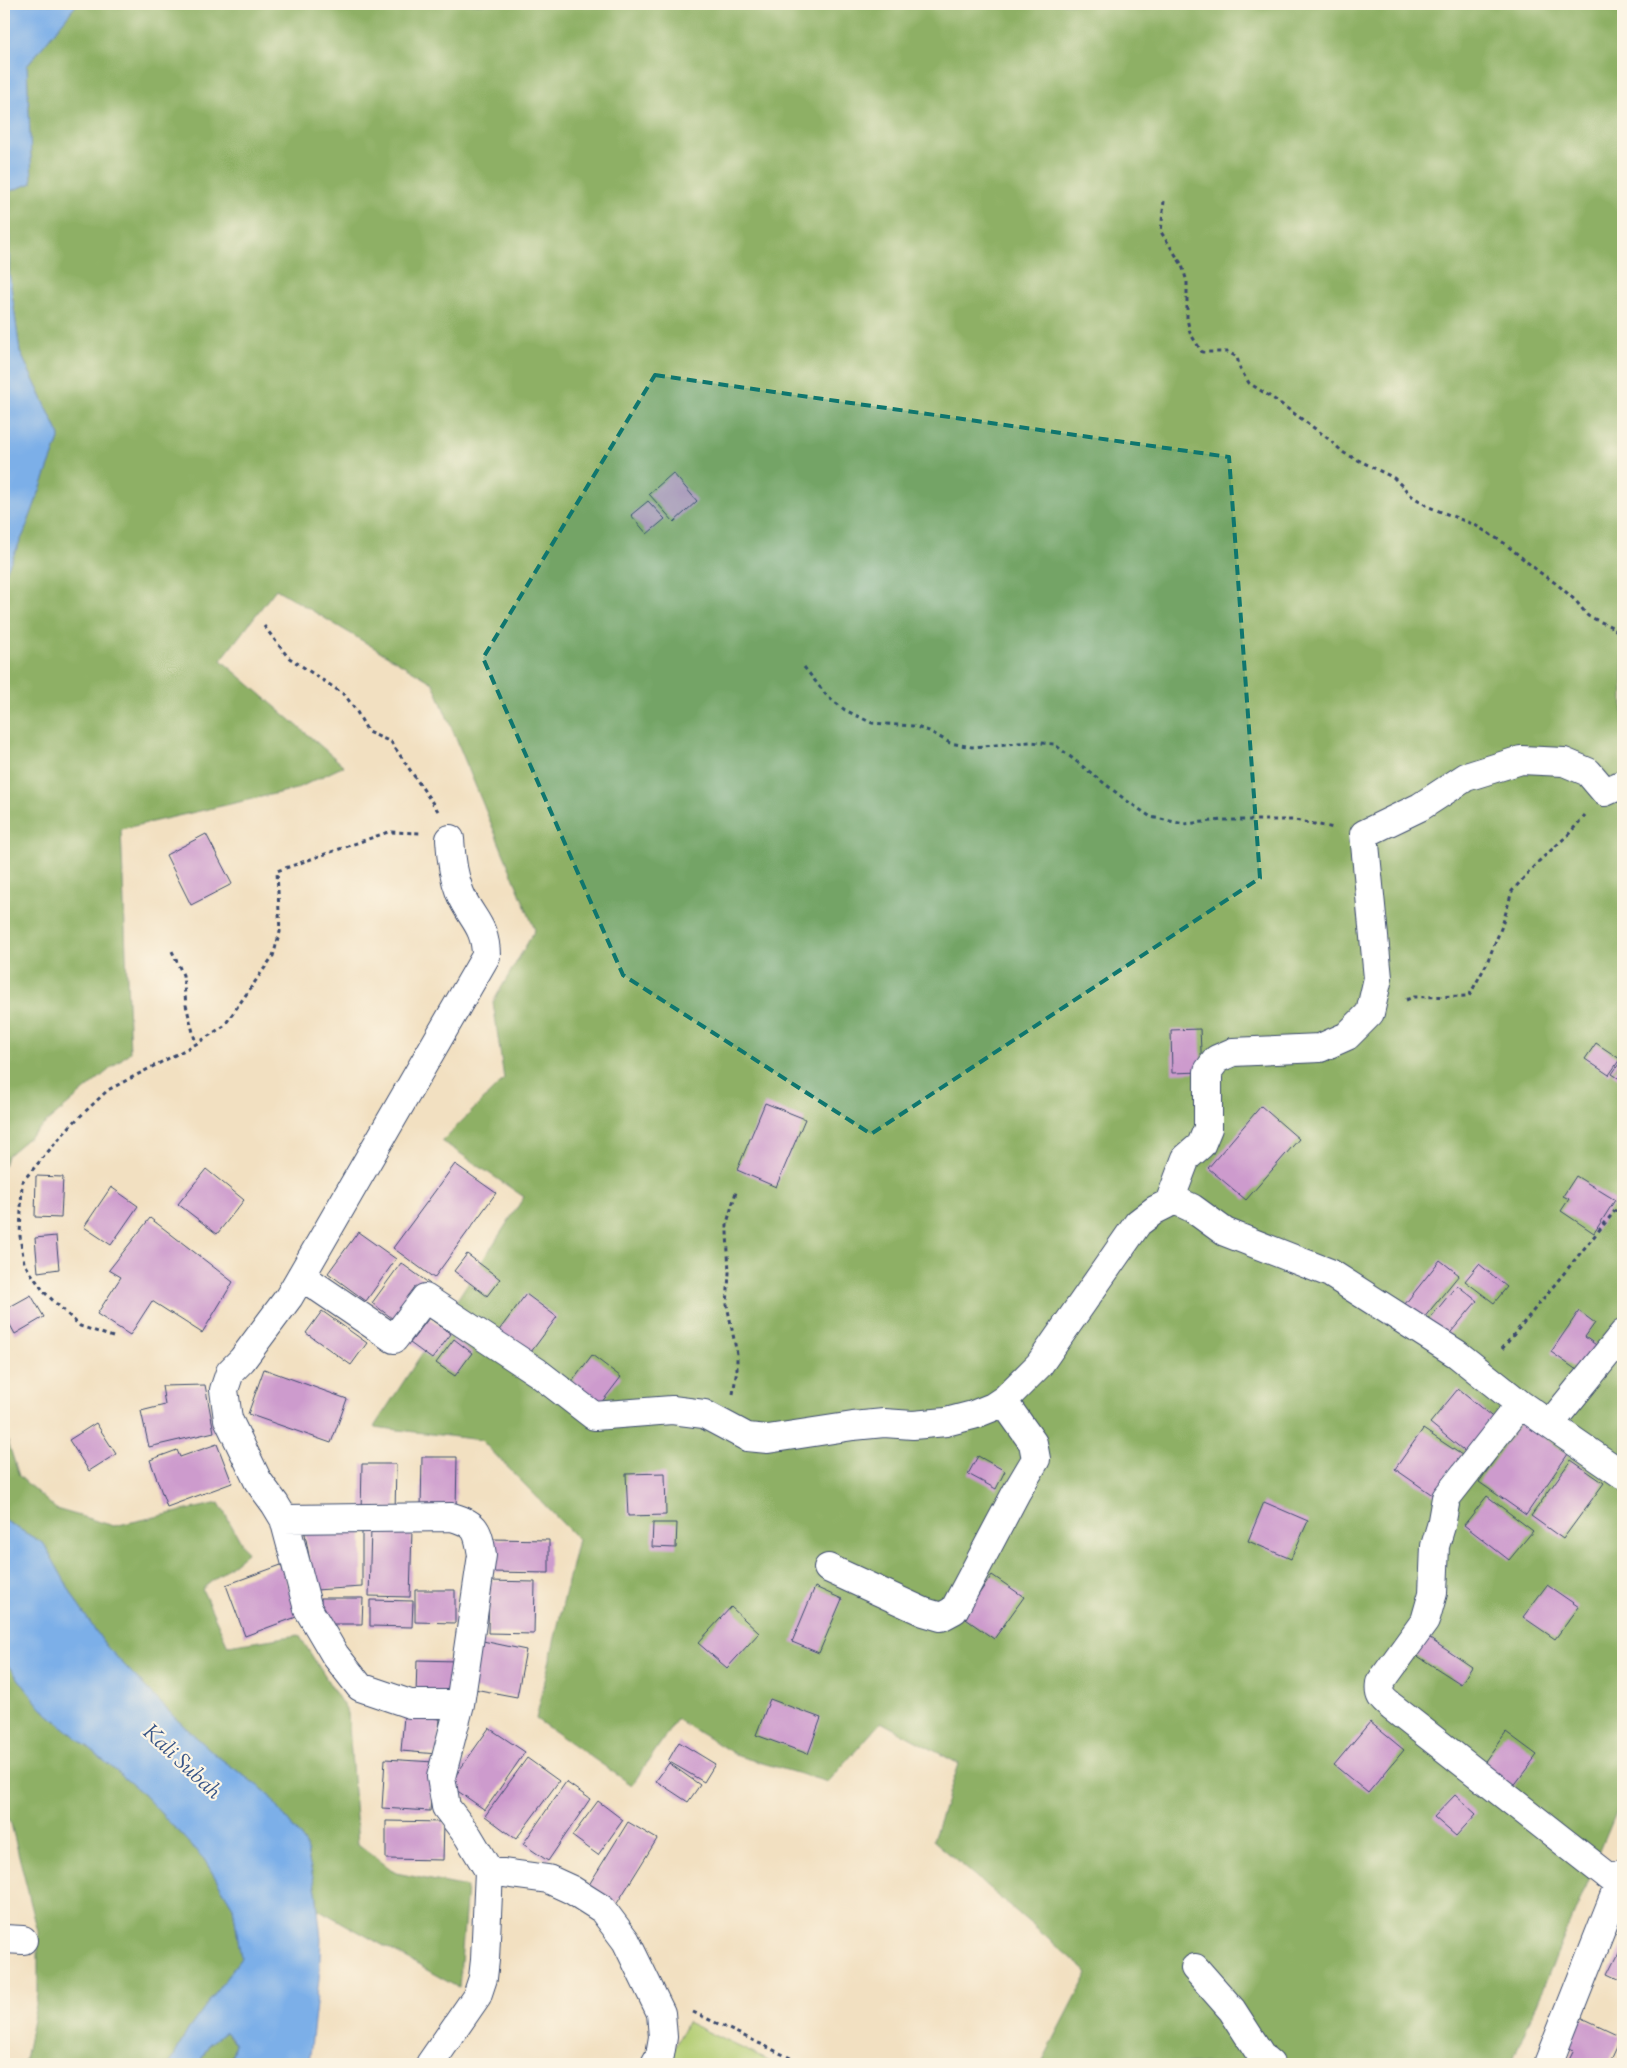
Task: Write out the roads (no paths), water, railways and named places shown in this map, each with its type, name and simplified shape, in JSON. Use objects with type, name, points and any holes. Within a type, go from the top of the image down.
[{"type":"street","points":[[1169,1203],[1186,1158],[1201,1145],[1208,1128],[1208,1071],[1217,1059],[1233,1052],[1320,1048],[1347,1036],[1370,1013],[1378,978],[1364,834],[1420,807],[1466,777],[1521,760],[1564,762],[1588,772],[1614,788]]},
{"type":"street","points":[[450,840],[452,866],[460,893],[480,926],[486,942],[486,956],[289,1297],[242,1360],[230,1372],[224,1390],[228,1419],[258,1482],[284,1519],[308,1609],[335,1655],[360,1687],[410,1704],[460,1704]]},
{"type":"street","points":[[301,1276],[394,1339],[425,1298],[537,1372],[594,1416],[672,1410],[704,1414],[747,1437],[768,1439],[830,1428],[861,1425],[946,1422],[973,1415],[993,1407],[1005,1399],[1040,1365],[1138,1223],[1155,1210],[1177,1201],[1192,1208],[1225,1232],[1330,1273],[1405,1319],[1457,1354],[1520,1404],[1623,1475]]},
{"type":"street","points":[[1550,1424],[1623,1334]]},
{"type":"street","points":[[828,1568],[924,1612],[941,1617],[954,1610],[1016,1491],[1036,1459],[1033,1443],[1006,1405],[1005,1399]]},
{"type":"street","points":[[1520,1404],[1446,1498],[1435,1546],[1433,1592],[1425,1621],[1380,1683],[1379,1692],[1382,1699],[1392,1707],[1621,1879],[1548,2064]]},
{"type":"street","points":[[284,1519],[452,1517],[466,1521],[475,1528],[482,1556],[460,1704],[441,1777],[446,1807],[468,1836],[489,1871],[483,1978],[477,1996],[430,2064]]},
{"type":"street","points":[[489,1871],[520,1877],[548,1879],[572,1890],[602,1909],[626,1941],[660,2013],[663,2037],[660,2055],[655,2064]]},
{"type":"street","points":[[1195,1968],[1232,2010],[1263,2058],[1270,2064]]},
{"type":"water","points":[[4,4],[77,4],[27,66],[32,183],[10,191],[9,271],[20,352],[60,436],[24,533],[4,576]]},
{"type":"water","name":"Kali Subah","points":[[4,1520],[44,1544],[78,1605],[106,1646],[175,1718],[217,1756],[266,1792],[305,1843],[316,1891],[321,1939],[319,1979],[309,2064],[230,2064],[235,2043],[225,2032],[209,2044],[199,2064],[170,2064],[188,2030],[241,1958],[233,1907],[204,1859],[140,1791],[41,1708],[4,1660]]}]
